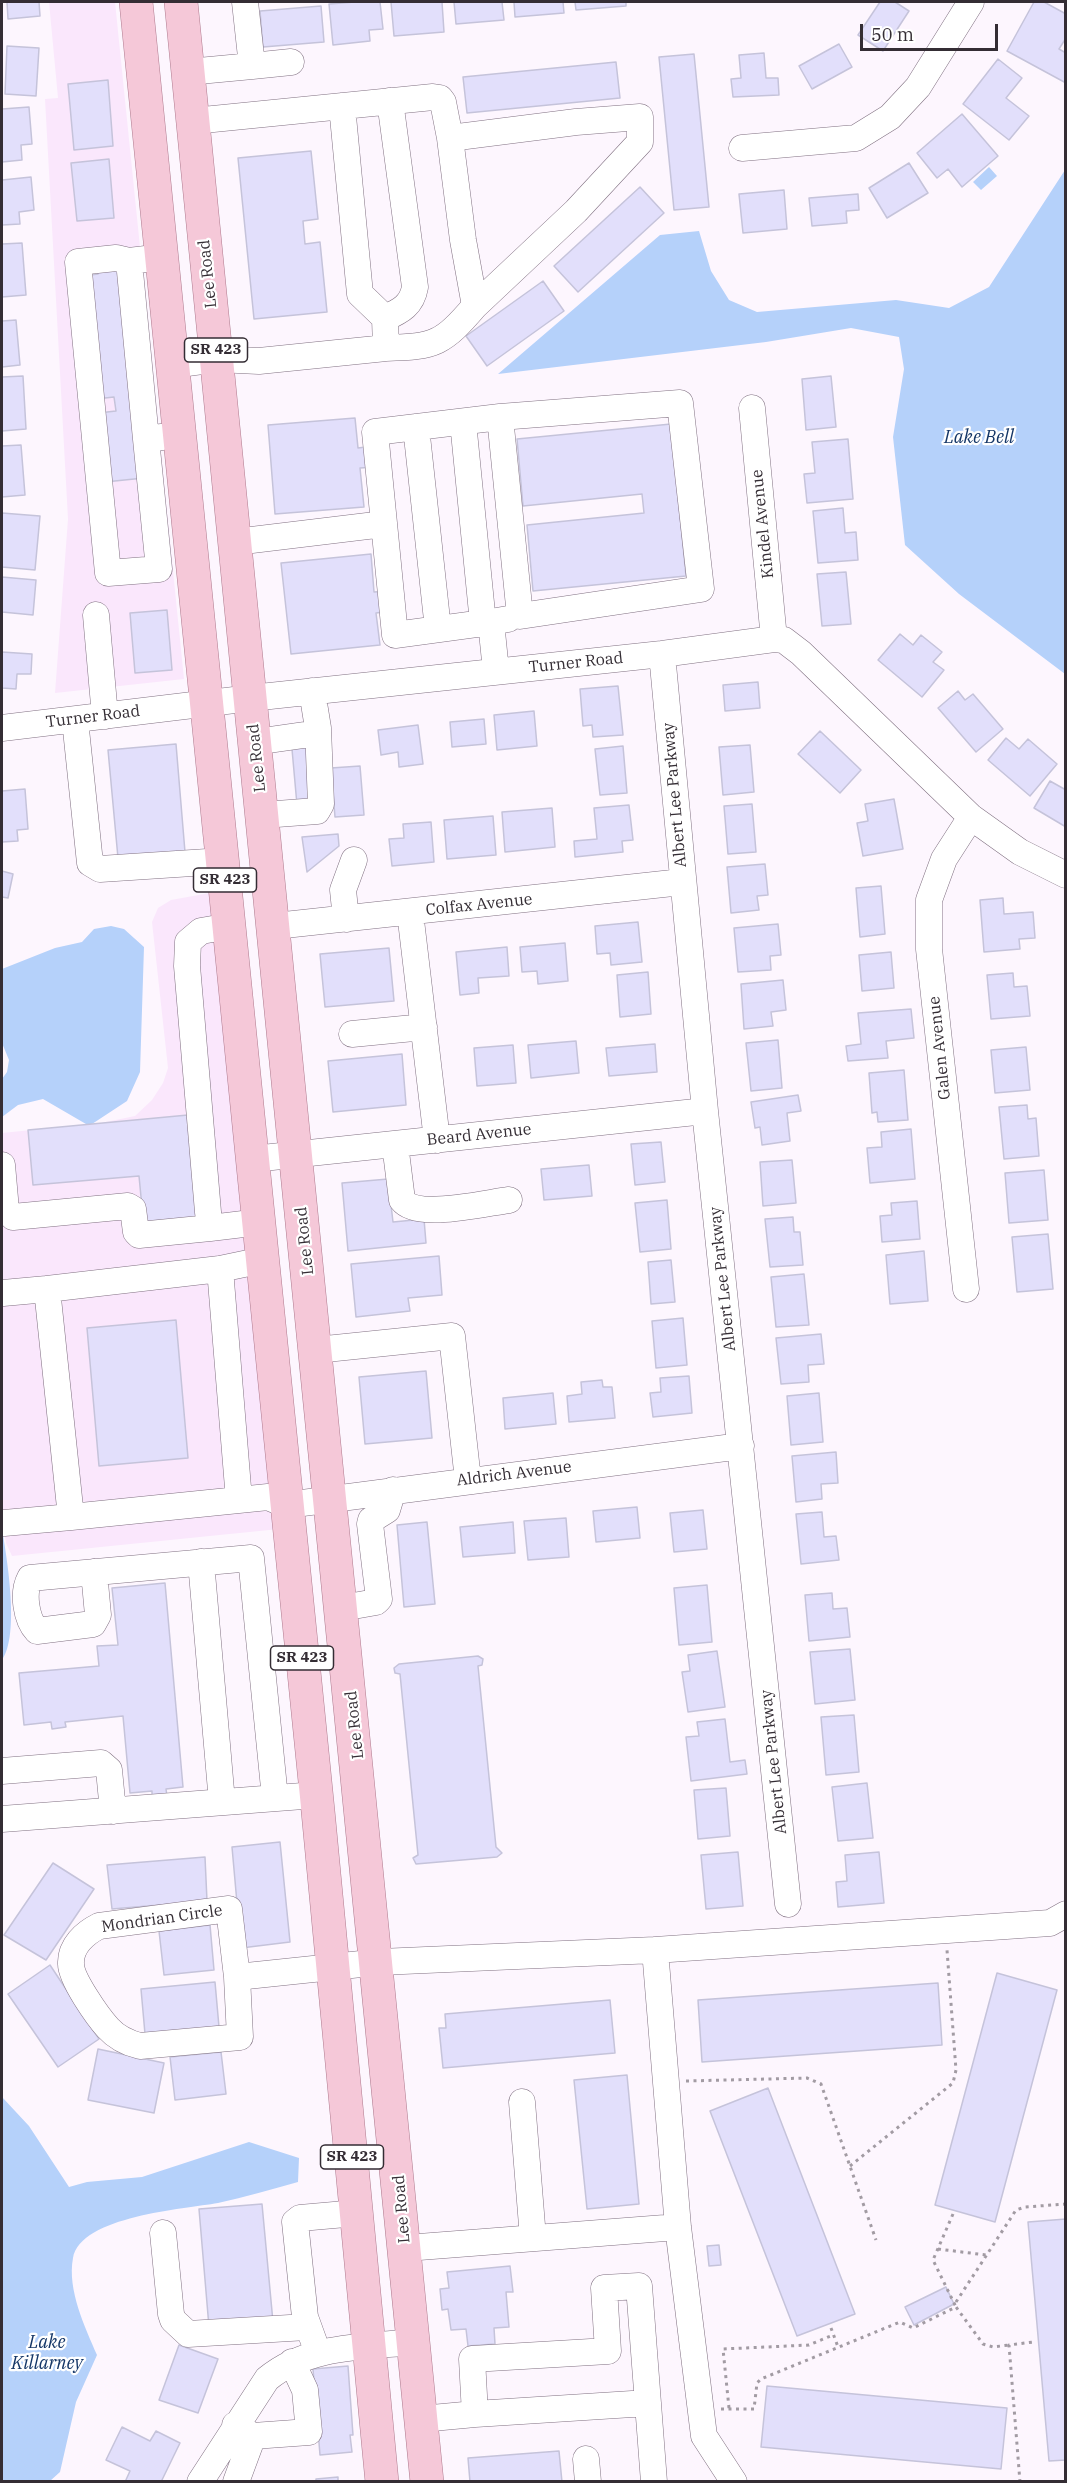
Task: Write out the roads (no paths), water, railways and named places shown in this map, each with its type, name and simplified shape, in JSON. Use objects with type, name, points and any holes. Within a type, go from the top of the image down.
[{"type":"main road","name":"SR 423","points":[[136,2],[260,1222],[382,2481]]},
{"type":"main road","name":"Lee Road","points":[[181,2],[275,926],[330,1499],[380,1962],[427,2481]]},
{"type":"street","points":[[245,2],[252,66]]},
{"type":"street","points":[[742,148],[856,138],[890,117],[918,87],[971,2]]},
{"type":"street","points":[[188,72],[291,62]]},
{"type":"street","points":[[193,121],[440,98],[450,138],[463,240],[475,306]]},
{"type":"street","points":[[385,318],[402,310],[413,298],[415,287],[390,101]]},
{"type":"street","points":[[342,106],[360,294],[385,318],[386,348]]},
{"type":"street","points":[[172,365],[217,359],[259,361],[386,348],[418,348],[449,336],[475,306],[576,211],[640,142],[640,117],[576,122],[450,138]]},
{"type":"street","points":[[129,261],[159,569],[108,573],[78,262],[116,258],[129,261],[162,256]]},
{"type":"street","points":[[680,403],[701,589],[487,623],[395,635],[375,432],[463,422],[680,403]]},
{"type":"street","name":"Kindel Avenue","points":[[752,408],[774,639]]},
{"type":"street","points":[[500,417],[520,616]]},
{"type":"street","points":[[463,422],[487,623],[496,671]]},
{"type":"street","points":[[416,428],[438,629]]},
{"type":"street","points":[[146,439],[180,435]]},
{"type":"street","points":[[235,542],[384,524]]},
{"type":"street","points":[[96,615],[105,716]]},
{"type":"street","points":[[774,639],[784,640],[801,653],[971,817],[1020,852],[1065,874]]},
{"type":"street","name":"Turner Road","points":[[2,728],[312,691],[662,654],[774,639]]},
{"type":"street","name":"Albert Lee Parkway","points":[[662,654],[705,1111],[788,1904]]},
{"type":"street","points":[[263,815],[317,811],[321,804],[318,733],[312,691]]},
{"type":"street","points":[[75,720],[90,863],[100,869],[223,861]]},
{"type":"street","points":[[255,741],[318,733]]},
{"type":"street","name":"Galen Avenue","points":[[966,1288],[929,949],[929,900],[944,859],[971,817]]},
{"type":"street","points":[[346,919],[343,890],[354,860]]},
{"type":"street","name":"Colfax Avenue","points":[[275,926],[682,882]]},
{"type":"street","points":[[410,912],[437,1140]]},
{"type":"street","points":[[210,1228],[188,954],[189,942],[201,931],[230,926]]},
{"type":"street","points":[[352,1034],[424,1027]]},
{"type":"street","name":"Beard Avenue","points":[[253,1159],[705,1111]]},
{"type":"street","points":[[395,1144],[402,1200],[406,1205],[428,1211],[509,1200]]},
{"type":"street","points":[[2,1165],[6,1210],[13,1217],[128,1206],[133,1209],[136,1232],[139,1235],[260,1222]]},
{"type":"street","points":[[3,1293],[220,1269],[263,1260]]},
{"type":"street","points":[[220,1269],[239,1500]]},
{"type":"street","points":[[47,1289],[71,1517]]},
{"type":"street","points":[[316,1350],[452,1336],[468,1480]]},
{"type":"street","name":"Aldrich Avenue","points":[[4,1523],[268,1497],[287,1504],[741,1446]]},
{"type":"street","points":[[342,1608],[376,1602],[379,1599],[370,1524],[371,1520],[390,1506],[393,1490]]},
{"type":"street","points":[[94,1572],[292,1553]]},
{"type":"street","points":[[251,1558],[275,1798]]},
{"type":"street","points":[[201,1562],[222,1802]]},
{"type":"street","points":[[2,1771],[102,1763],[109,1770],[113,1811]]},
{"type":"street","points":[[2,1819],[316,1795]]},
{"type":"street","name":"Mondrian Circle","points":[[230,1909],[237,1977],[240,2037],[140,2046],[125,2042],[108,2028],[75,1979],[71,1964],[73,1952],[84,1934],[99,1926],[230,1909]]},
{"type":"street","points":[[237,1977],[380,1962],[655,1950],[1050,1923],[1065,1914]]},
{"type":"street","points":[[655,1950],[678,2227],[704,2436],[734,2481]]},
{"type":"street","points":[[522,2102],[533,2238]]},
{"type":"street","points":[[320,2353],[307,2327],[295,2222],[300,2218],[357,2212]]},
{"type":"street","points":[[406,2248],[678,2227]]},
{"type":"street","points":[[163,2233],[171,2314],[173,2320],[188,2334],[307,2327]]},
{"type":"street","points":[[608,2351],[604,2288],[639,2286],[654,2481]]},
{"type":"street","points":[[236,2481],[244,2430],[267,2379],[292,2362],[320,2353],[414,2342]]},
{"type":"street","points":[[475,2414],[472,2359],[644,2349]]},
{"type":"street","points":[[244,2430],[309,2432],[305,2390],[292,2362]]},
{"type":"street","points":[[422,2419],[648,2403]]},
{"type":"street","points":[[200,2481],[244,2430]]},
{"type":"water","points":[[989,167],[997,176],[981,190],[973,182]]},
{"type":"water","name":"Lake Bell","points":[[1065,170],[1065,674],[959,594],[905,545],[893,437],[904,369],[899,337],[851,328],[766,342],[498,374],[660,235],[699,231],[711,271],[729,300],[757,312],[896,300],[949,308],[989,287]]},
{"type":"water","points":[[111,926],[124,929],[144,947],[140,1072],[127,1101],[92,1124],[86,1124],[43,1099],[18,1105],[2,1117],[2,1079],[7,1072],[9,1060],[2,1043],[2,969],[55,948],[82,942],[94,929]]},
{"type":"water","points":[[2,1529],[11,1596],[11,1615],[7,1648],[2,1660]]},
{"type":"water","name":"Lake Killarney","points":[[2,2097],[29,2126],[69,2187],[87,2182],[142,2177],[249,2142],[299,2158],[298,2182],[218,2203],[136,2217],[94,2233],[80,2244],[73,2258],[73,2283],[78,2308],[97,2355],[76,2402],[60,2472],[50,2481],[2,2481]]}]
